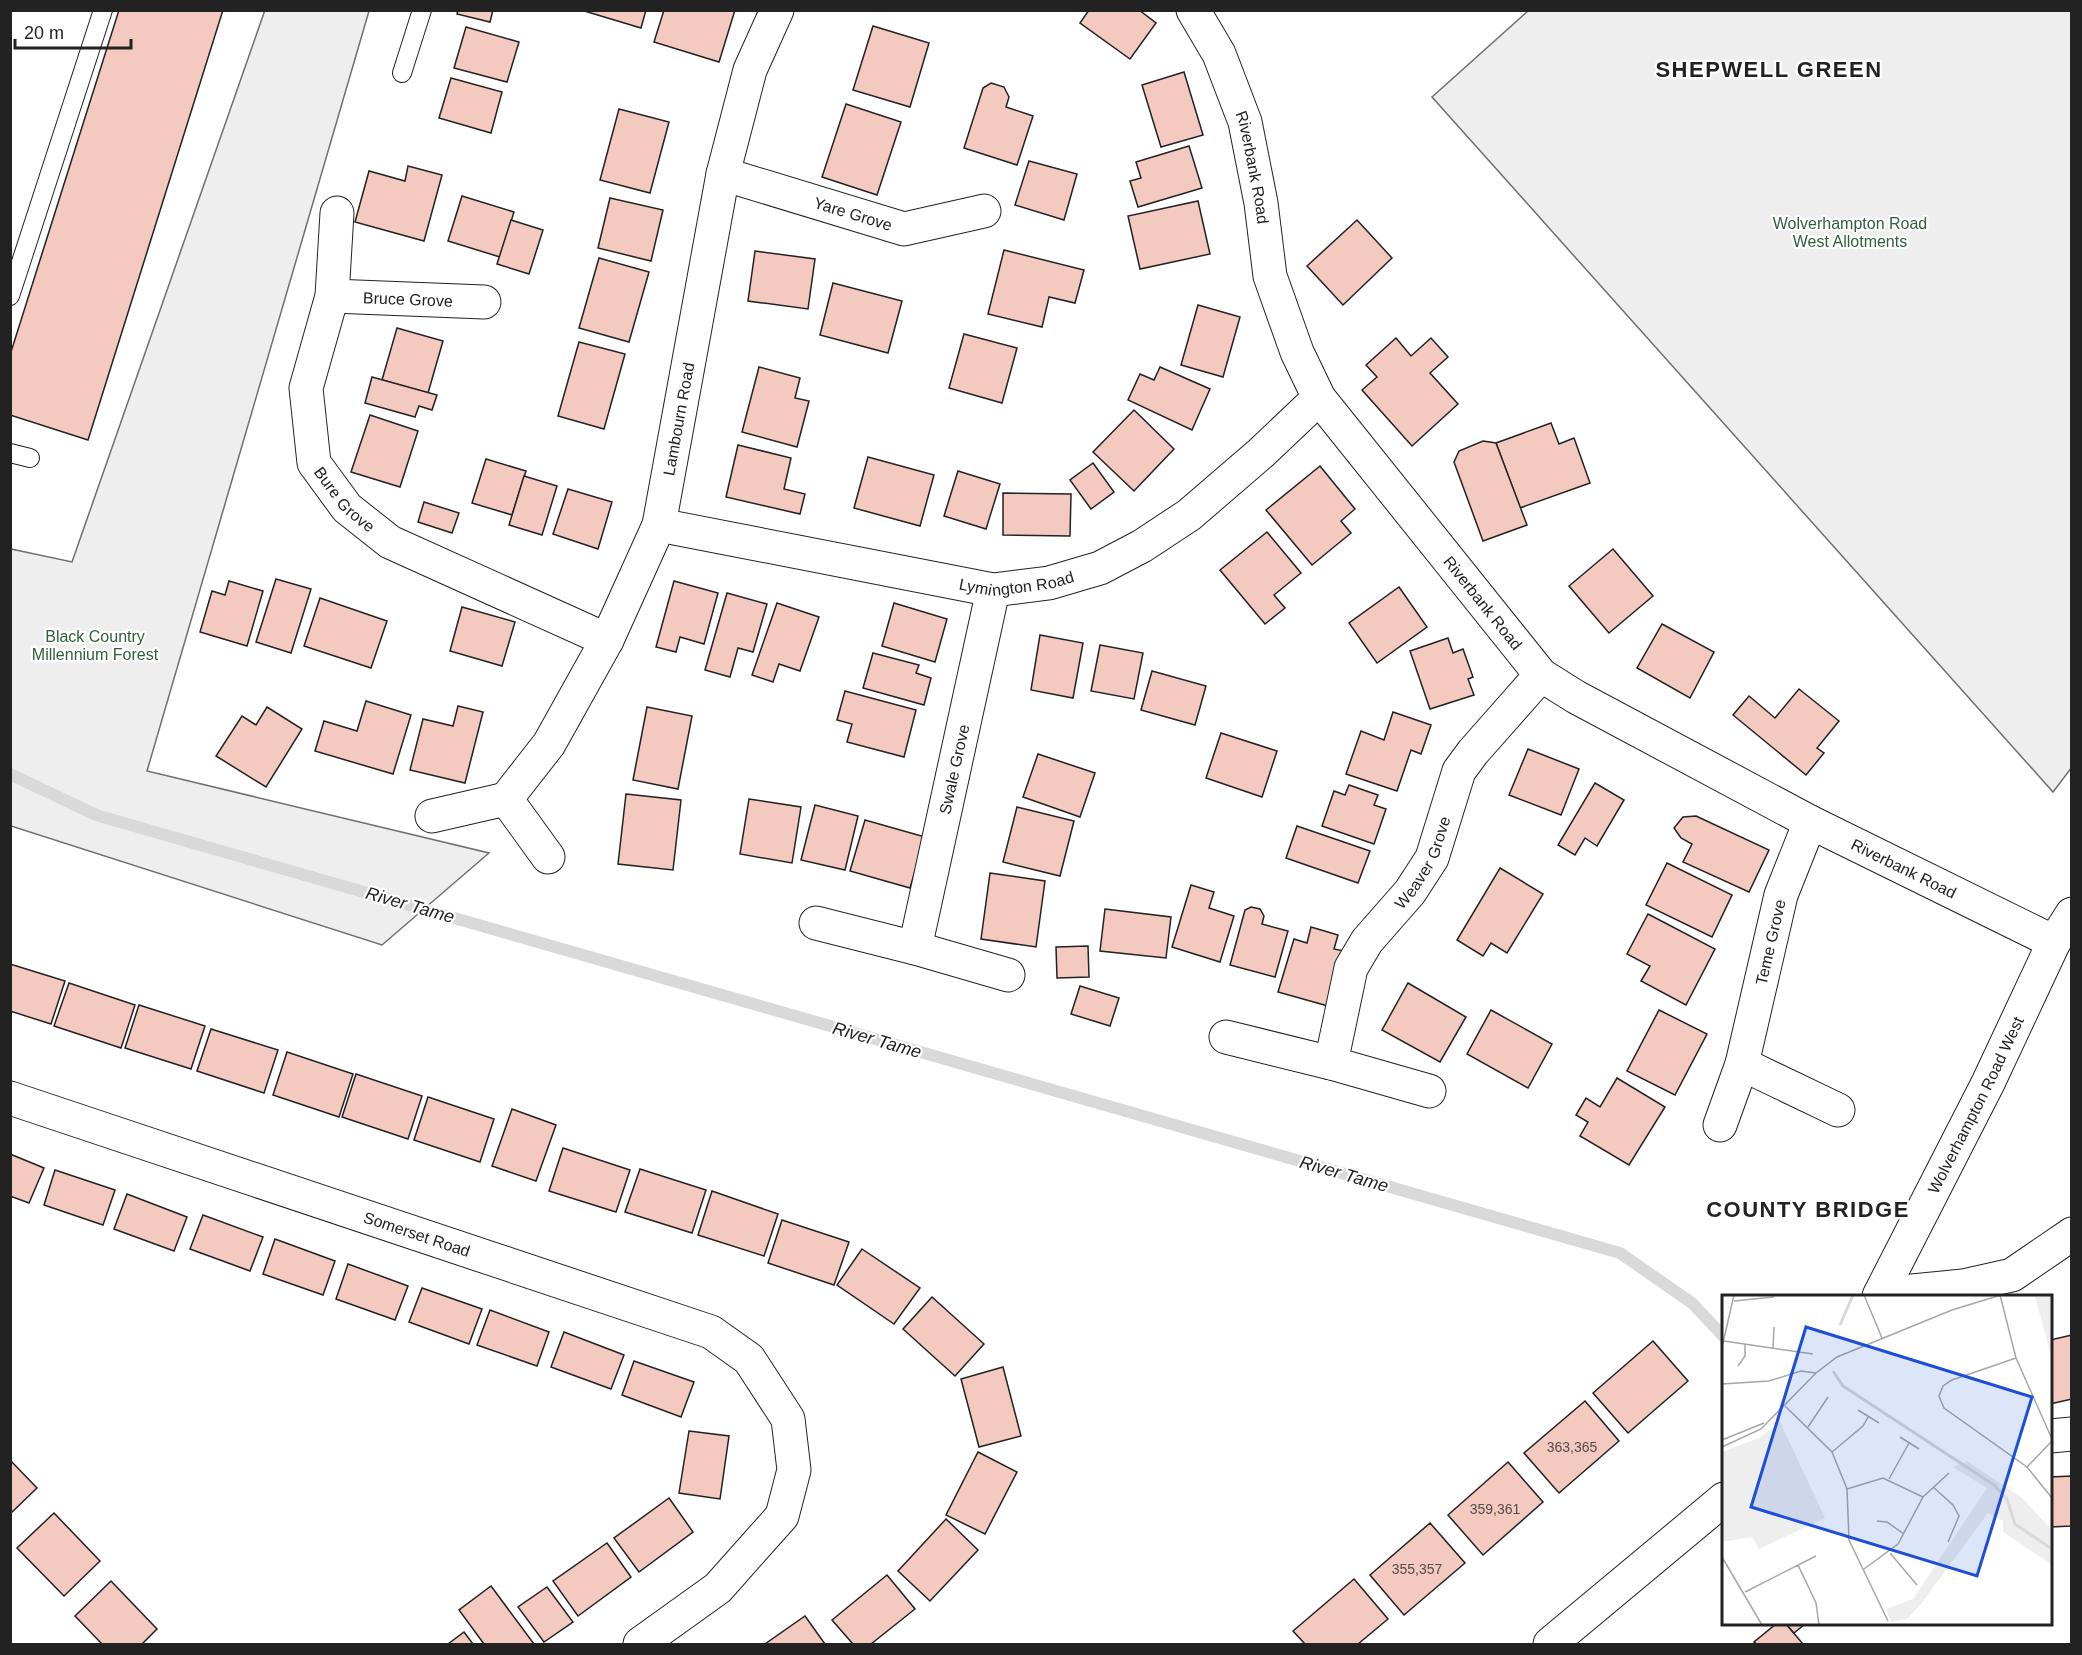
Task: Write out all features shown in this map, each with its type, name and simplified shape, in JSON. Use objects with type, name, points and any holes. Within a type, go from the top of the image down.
[{"type":"street","name":"Lambourn Road","points":[[507,799],[549,744],[607,640],[659,525],[723,174],[750,70],[777,10]]},
{"type":"street","name":"Riverbank Road","points":[[1192,10],[1218,54],[1245,122],[1261,203],[1270,276],[1297,352],[1319,398],[1541,675],[1576,697],[1810,822],[2054,942]]},
{"type":"street","name":"Yare Grove","points":[[723,174],[904,229],[984,212]]},
{"type":"street","name":"Bure Grove","points":[[337,213],[332,296],[306,388],[314,463],[347,508],[390,542],[607,640]]},
{"type":"street","name":"Bruce Grove","points":[[332,296],[484,302]]},
{"type":"street","name":"Lymington Road","points":[[659,525],[993,590],[1049,583],[1100,568],[1142,546],[1189,515],[1262,453],[1319,398]]},
{"type":"street","name":"Swale Grove","points":[[915,948],[993,590]]},
{"type":"street","name":"Weaver Grove","points":[[1331,1063],[1351,968],[1367,941],[1410,892],[1432,858],[1459,771],[1541,675]]},
{"type":"street","points":[[432,816],[507,799],[548,857]]},
{"type":"street","name":"Teme Grove","points":[[1720,1125],[1742,1064],[1781,895],[1810,822]]},
{"type":"street","name":"Wolverhampton Road West","points":[[1880,1295],[1988,1083],[2054,942],[2072,914]]},
{"type":"street","points":[[816,923],[1008,975]]},
{"type":"street","points":[[1226,1037],[1430,1091]]},
{"type":"street","points":[[1742,1064],[1838,1110]]},
{"type":"street","name":"Somerset Road","points":[[10,1098],[711,1332],[749,1359],[788,1419],[794,1470],[782,1515],[718,1588],[640,1644]]},
{"type":"street","points":[[1880,1295],[1963,1286],[2012,1275],[2072,1234]]},
{"type":"street","points":[[2052,1436],[2072,1434]]},
{"type":"street","points":[[1550,1644],[1722,1501]]},
{"type":"lane","points":[[10,296],[103,10]]},
{"type":"lane","points":[[402,73],[422,10]]},
{"type":"lane","points":[[10,453],[30,458]]},
{"type":"green space","name":"Black Country Millennium Forest","points":[[265,10],[369,11],[147,771],[489,853],[382,945],[11,826],[11,549],[72,562]]},
{"type":"green space","name":"Wolverhampton Road West Allotments","points":[[1528,11],[2071,11],[2072,767],[2053,792],[1432,97]]},
{"type":"building","points":[[119,10],[223,10],[88,440],[10,415],[10,355]]},
{"type":"building","points":[[458,10],[493,10],[490,22],[457,14]]},
{"type":"building","points":[[581,10],[646,10],[641,28]]},
{"type":"building","points":[[664,10],[735,10],[719,62],[654,42]]},
{"type":"building","points":[[1089,10],[1139,10],[1156,23],[1130,59],[1080,23]]},
{"type":"building","points":[[873,26],[929,43],[910,107],[853,90]]},
{"type":"building","points":[[466,27],[519,42],[507,82],[454,68]]},
{"type":"building","points":[[1184,72],[1203,135],[1161,147],[1142,85]]},
{"type":"building","points":[[451,78],[502,92],[491,133],[439,118]]},
{"type":"building","points":[[991,83],[1004,87],[1009,97],[1006,107],[1033,116],[1017,165],[964,148],[983,88]]},
{"type":"building","points":[[846,104],[901,122],[877,195],[822,177]]},
{"type":"building","points":[[619,109],[669,122],[650,193],[600,180]]},
{"type":"building","points":[[1189,146],[1202,188],[1138,207],[1130,181],[1141,178],[1136,162]]},
{"type":"building","points":[[1029,161],[1077,174],[1064,220],[1015,205]]},
{"type":"building","points":[[408,166],[442,175],[424,241],[355,222],[369,171],[405,181]]},
{"type":"building","points":[[462,196],[514,212],[500,257],[448,241]]},
{"type":"building","points":[[610,198],[663,210],[651,261],[598,248]]},
{"type":"building","points":[[1198,201],[1210,254],[1140,269],[1128,216]]},
{"type":"building","points":[[511,220],[543,230],[529,274],[497,264]]},
{"type":"building","points":[[1357,220],[1392,258],[1343,305],[1307,266]]},
{"type":"building","points":[[1004,250],[1084,270],[1075,303],[1049,297],[1042,327],[988,314]]},
{"type":"building","points":[[755,251],[815,259],[808,309],[748,301]]},
{"type":"building","points":[[599,258],[649,272],[629,342],[579,328]]},
{"type":"building","points":[[833,283],[902,301],[888,353],[820,335]]},
{"type":"building","points":[[1198,305],[1240,317],[1223,377],[1181,365]]},
{"type":"building","points":[[397,328],[443,341],[428,393],[382,380]]},
{"type":"building","points":[[964,334],[1017,348],[1002,403],[949,388]]},
{"type":"building","points":[[1396,338],[1411,356],[1431,338],[1448,357],[1430,373],[1458,404],[1412,446],[1362,390],[1377,377],[1366,365]]},
{"type":"building","points":[[579,342],[625,354],[604,429],[558,416]]},
{"type":"building","points":[[759,367],[800,378],[795,398],[809,401],[797,447],[742,432]]},
{"type":"building","points":[[1160,367],[1210,389],[1192,430],[1128,400],[1140,374],[1154,380]]},
{"type":"building","points":[[372,377],[437,395],[432,410],[419,406],[415,417],[365,403]]},
{"type":"building","points":[[1134,410],[1174,449],[1134,491],[1093,452]]},
{"type":"building","points":[[370,415],[418,431],[400,487],[351,472]]},
{"type":"building","points":[[1551,423],[1559,444],[1574,438],[1590,483],[1520,508],[1496,443]]},
{"type":"building","points":[[1483,441],[1496,443],[1527,525],[1483,541],[1454,462],[1459,451]]},
{"type":"building","points":[[738,445],[791,458],[784,489],[805,494],[800,514],[726,497]]},
{"type":"building","points":[[868,457],[934,475],[920,526],[854,508]]},
{"type":"building","points":[[486,459],[526,471],[512,515],[472,503]]},
{"type":"building","points":[[1093,463],[1114,492],[1091,509],[1070,480]]},
{"type":"building","points":[[1320,466],[1355,509],[1341,521],[1351,533],[1312,565],[1266,510]]},
{"type":"building","points":[[958,471],[1000,484],[986,529],[944,516]]},
{"type":"building","points":[[524,476],[557,486],[542,535],[509,525]]},
{"type":"building","points":[[568,489],[612,502],[598,549],[553,534]]},
{"type":"building","points":[[1003,493],[1071,494],[1070,536],[1003,535]]},
{"type":"building","points":[[424,502],[459,513],[452,533],[418,522]]},
{"type":"building","points":[[1267,532],[1301,573],[1274,595],[1285,608],[1265,624],[1220,570]]},
{"type":"building","points":[[1613,549],[1653,596],[1609,633],[1569,586]]},
{"type":"building","points":[[276,579],[311,589],[291,653],[256,642]]},
{"type":"building","points":[[229,581],[263,591],[247,646],[200,632],[212,591],[225,595]]},
{"type":"building","points":[[674,581],[718,593],[704,644],[680,637],[676,652],[656,647]]},
{"type":"building","points":[[1399,587],[1427,627],[1377,663],[1349,623]]},
{"type":"building","points":[[727,593],[767,604],[753,652],[738,648],[730,677],[705,670]]},
{"type":"building","points":[[320,598],[387,621],[371,668],[304,646]]},
{"type":"building","points":[[777,603],[819,617],[800,671],[779,664],[773,682],[752,675]]},
{"type":"building","points":[[894,603],[947,619],[935,662],[882,646]]},
{"type":"building","points":[[462,607],[515,622],[502,666],[450,651]]},
{"type":"building","points":[[1662,624],[1714,652],[1690,698],[1637,668]]},
{"type":"building","points":[[1040,635],[1083,643],[1073,698],[1031,690]]},
{"type":"building","points":[[1448,638],[1453,653],[1463,649],[1473,677],[1468,679],[1474,695],[1430,709],[1410,651]]},
{"type":"building","points":[[1100,645],[1143,653],[1134,699],[1091,691]]},
{"type":"building","points":[[873,653],[919,665],[916,673],[931,678],[924,705],[863,688]]},
{"type":"building","points":[[1152,671],[1206,686],[1195,725],[1141,710]]},
{"type":"building","points":[[1799,689],[1839,721],[1817,748],[1824,753],[1806,775],[1733,715],[1749,696],[1775,718]]},
{"type":"building","points":[[845,691],[916,710],[904,757],[847,742],[852,724],[837,720]]},
{"type":"building","points":[[366,701],[411,715],[393,774],[315,751],[324,721],[357,731]]},
{"type":"building","points":[[458,706],[483,712],[465,783],[410,770],[423,719],[453,726]]},
{"type":"building","points":[[267,707],[302,729],[266,787],[216,756],[242,716],[256,725]]},
{"type":"building","points":[[647,707],[692,716],[678,789],[633,780]]},
{"type":"building","points":[[1393,712],[1431,725],[1421,754],[1411,750],[1397,791],[1346,774],[1361,731],[1384,740]]},
{"type":"building","points":[[1221,733],[1277,751],[1262,797],[1206,778]]},
{"type":"building","points":[[1528,749],[1579,769],[1561,815],[1509,795]]},
{"type":"building","points":[[1038,754],[1095,773],[1080,817],[1023,797]]},
{"type":"building","points":[[1595,783],[1624,800],[1597,846],[1585,838],[1575,855],[1558,845]]},
{"type":"building","points":[[1349,785],[1378,795],[1374,805],[1386,809],[1374,844],[1322,826],[1334,791],[1345,795]]},
{"type":"building","points":[[626,794],[681,800],[673,870],[618,864]]},
{"type":"building","points":[[749,799],[801,807],[792,863],[740,854]]},
{"type":"building","points":[[815,805],[858,816],[845,870],[801,860]]},
{"type":"building","points":[[1017,807],[1074,821],[1060,876],[1003,862]]},
{"type":"building","points":[[1696,816],[1769,850],[1749,892],[1683,862],[1692,844],[1681,838],[1674,828],[1683,817]]},
{"type":"building","points":[[865,820],[925,837],[910,888],[850,871]]},
{"type":"building","points":[[1297,826],[1370,851],[1358,883],[1286,858]]},
{"type":"building","points":[[1667,863],[1732,895],[1712,937],[1646,905]]},
{"type":"building","points":[[1500,868],[1543,894],[1507,953],[1491,943],[1483,956],[1457,940]]},
{"type":"building","points":[[990,873],[1045,881],[1036,947],[981,939]]},
{"type":"building","points":[[1191,885],[1214,892],[1209,908],[1234,916],[1220,962],[1172,947]]},
{"type":"building","points":[[1251,907],[1260,909],[1264,916],[1262,924],[1288,931],[1275,977],[1230,965],[1245,910]]},
{"type":"building","points":[[1105,909],[1171,917],[1166,958],[1100,951]]},
{"type":"building","points":[[1648,914],[1715,949],[1686,1005],[1641,981],[1650,966],[1627,954]]},
{"type":"building","points":[[1311,927],[1338,935],[1334,949],[1344,951],[1328,1006],[1278,992],[1294,939],[1307,943]]},
{"type":"building","points":[[1088,946],[1089,977],[1057,978],[1056,947]]},
{"type":"building","points":[[10,964],[65,981],[51,1024],[10,1011]]},
{"type":"building","points":[[69,983],[135,1005],[121,1048],[54,1026]]},
{"type":"building","points":[[1408,983],[1466,1017],[1440,1062],[1382,1030]]},
{"type":"building","points":[[1080,986],[1119,998],[1110,1026],[1071,1014]]},
{"type":"building","points":[[139,1005],[205,1026],[191,1069],[125,1048]]},
{"type":"building","points":[[1491,1010],[1552,1044],[1528,1088],[1467,1054]]},
{"type":"building","points":[[1659,1010],[1707,1034],[1675,1095],[1627,1071]]},
{"type":"building","points":[[211,1029],[278,1050],[264,1093],[197,1071]]},
{"type":"building","points":[[287,1052],[353,1074],[339,1117],[273,1095]]},
{"type":"building","points":[[356,1074],[422,1096],[408,1139],[342,1117]]},
{"type":"building","points":[[1617,1078],[1665,1107],[1629,1165],[1580,1136],[1588,1122],[1576,1115],[1586,1098],[1600,1107]]},
{"type":"building","points":[[428,1097],[494,1119],[480,1162],[414,1140]]},
{"type":"building","points":[[512,1109],[556,1125],[536,1181],[492,1166]]},
{"type":"building","points":[[563,1148],[630,1170],[616,1212],[549,1191]]},
{"type":"building","points":[[10,1154],[44,1168],[29,1203],[10,1196]]},
{"type":"building","points":[[640,1169],[706,1190],[692,1233],[625,1212]]},
{"type":"building","points":[[55,1170],[115,1190],[103,1225],[44,1205]]},
{"type":"building","points":[[712,1191],[778,1214],[764,1256],[698,1235]]},
{"type":"building","points":[[127,1194],[187,1217],[174,1251],[114,1229]]},
{"type":"building","points":[[203,1215],[263,1237],[250,1271],[190,1249]]},
{"type":"building","points":[[782,1220],[849,1242],[834,1285],[768,1263]]},
{"type":"building","points":[[275,1239],[335,1261],[323,1295],[263,1274]]},
{"type":"building","points":[[862,1249],[920,1288],[894,1324],[837,1285]]},
{"type":"building","points":[[348,1264],[408,1286],[395,1320],[336,1299]]},
{"type":"building","points":[[422,1288],[482,1309],[469,1344],[409,1322]]},
{"type":"building","points":[[932,1297],[984,1344],[955,1376],[903,1329]]},
{"type":"building","points":[[490,1310],[549,1332],[537,1366],[477,1345]]},
{"type":"building","points":[[564,1332],[624,1355],[611,1389],[551,1367]]},
{"type":"building","points":[[2072,1335],[2072,1399],[2052,1404],[2052,1340]]},
{"type":"building","points":[[1653,1341],[1688,1381],[1628,1433],[1593,1393]]},
{"type":"building","points":[[634,1361],[694,1382],[681,1417],[622,1395]]},
{"type":"building","points":[[1003,1367],[1021,1436],[979,1447],[961,1379]]},
{"type":"building","points":[[1585,1401],[1619,1441],[1559,1493],[1524,1453]]},
{"type":"building","points":[[689,1431],[729,1436],[720,1499],[679,1493]]},
{"type":"building","points":[[978,1452],[1017,1472],[985,1534],[946,1515]]},
{"type":"building","points":[[10,1460],[37,1488],[10,1514]]},
{"type":"building","points":[[1508,1462],[1543,1502],[1483,1555],[1448,1515]]},
{"type":"building","points":[[2072,1476],[2072,1526],[2052,1527],[2052,1477]]},
{"type":"building","points":[[669,1498],[693,1532],[639,1572],[614,1538]]},
{"type":"building","points":[[54,1513],[100,1561],[64,1596],[17,1548]]},
{"type":"building","points":[[946,1519],[978,1550],[930,1601],[898,1571]]},
{"type":"building","points":[[1430,1523],[1465,1563],[1404,1615],[1370,1575]]},
{"type":"building","points":[[607,1543],[631,1577],[578,1616],[553,1581]]},
{"type":"building","points":[[887,1575],[915,1609],[871,1644],[853,1644],[832,1620]]},
{"type":"building","points":[[1354,1579],[1388,1619],[1358,1644],[1305,1644],[1293,1631]]},
{"type":"building","points":[[111,1581],[157,1629],[142,1644],[102,1644],[75,1616]]},
{"type":"building","points":[[491,1586],[534,1644],[484,1644],[459,1610]]},
{"type":"building","points":[[547,1587],[573,1622],[544,1642],[518,1607]]},
{"type":"building","points":[[805,1616],[825,1644],[765,1644]]},
{"type":"building","points":[[1775,1625],[1787,1625],[1803,1644],[1757,1644],[1754,1642]]},
{"type":"building","points":[[1787,1625],[1804,1625],[1794,1633]]},
{"type":"building","points":[[464,1632],[473,1644],[448,1644]]},
{"type":"waterway","name":"River Tame","points":[[10,774],[96,815],[1620,1253],[1692,1303],[1722,1335]]},
{"type":"district","name":"SHEPWELL GREEN","points":[[1769,69]]},
{"type":"district","name":"COUNTY BRIDGE","points":[[1808,1209]]}]
